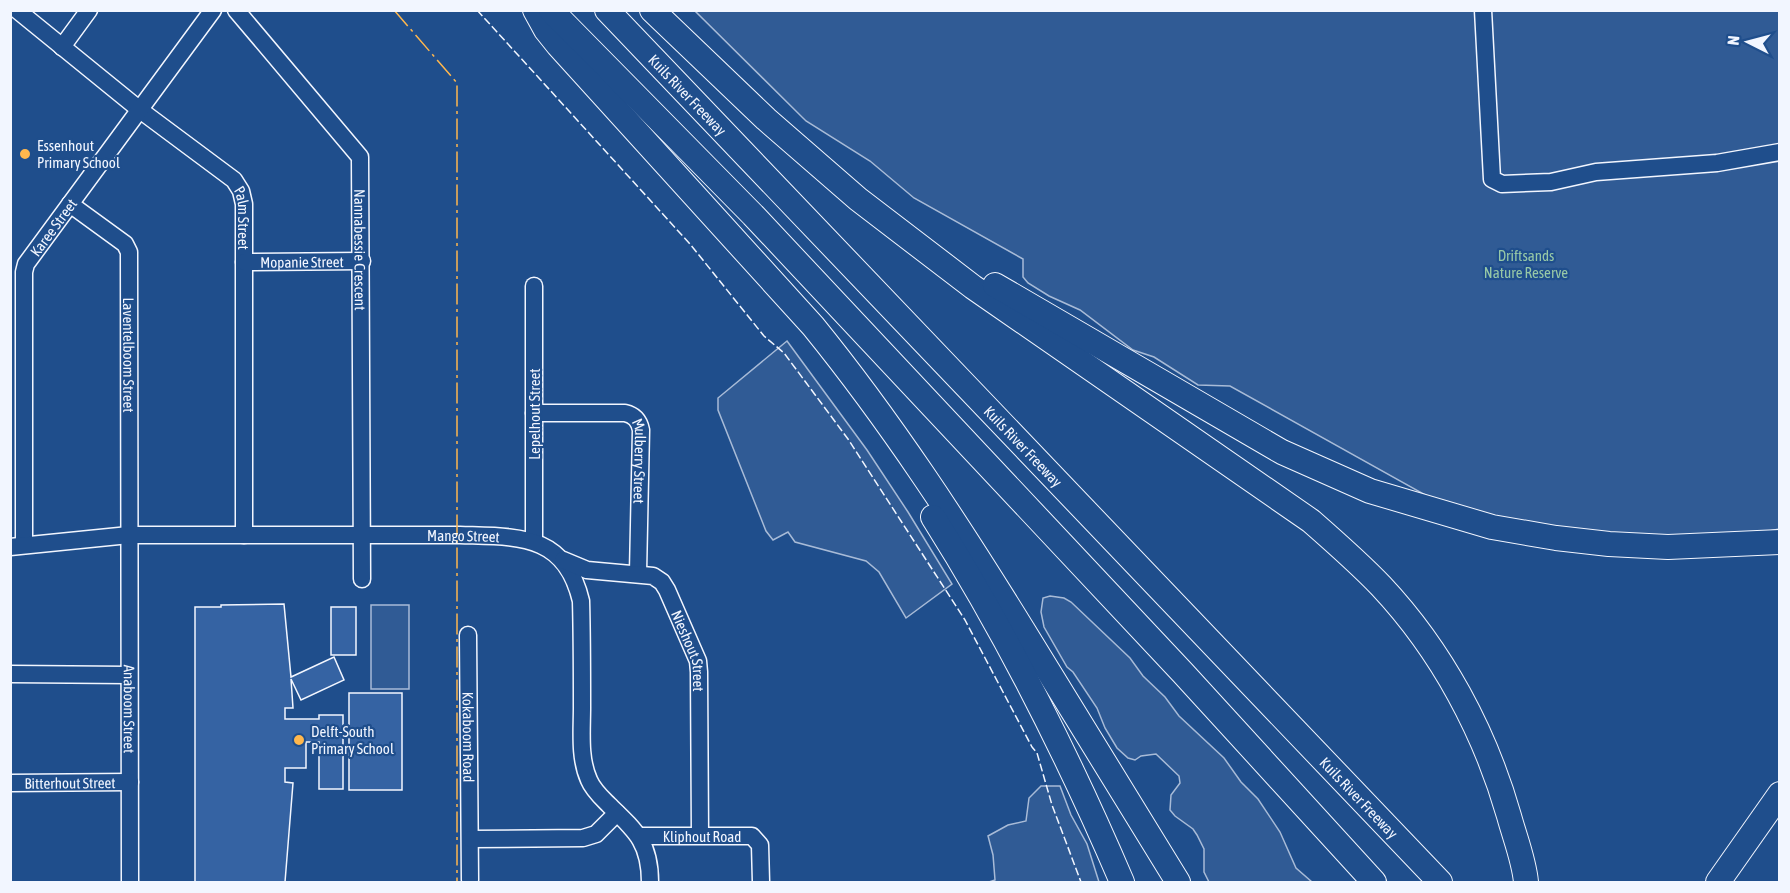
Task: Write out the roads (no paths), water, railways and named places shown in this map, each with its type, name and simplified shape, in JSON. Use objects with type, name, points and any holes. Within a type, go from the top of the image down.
[{"type":"highway","points":[[535,10],[558,45],[827,343],[904,447],[969,543],[1178,882]]},
{"type":"highway","points":[[551,10],[753,215],[1175,665],[1374,882]]},
{"type":"highway","name":"Kuils River Freeway","points":[[607,10],[1440,882]]},
{"type":"highway","points":[[652,10],[827,174],[973,287],[1311,521],[1352,557],[1382,587],[1425,640],[1453,683],[1487,751],[1504,799],[1526,878]]},
{"type":"highway","points":[[902,231],[1282,452],[1370,490],[1492,527],[1556,538],[1668,547],[1779,542]]},
{"type":"highway","points":[[760,270],[851,392],[944,534],[1049,720],[1122,882]]},
{"type":"highway","points":[[1718,882],[1779,794]]},
{"type":"street","name":"Palm Street","points":[[16,10],[238,185],[244,204],[244,535]]},
{"type":"street","points":[[62,47],[89,10]]},
{"type":"street","points":[[140,110],[213,10]]},
{"type":"street","name":"Nannabessie Crescent","points":[[236,10],[360,157],[362,579]]},
{"type":"street","points":[[1483,10],[1492,179],[1502,184],[1551,182],[1596,172],[1717,163],[1779,152]]},
{"type":"street","name":"Karee Street","points":[[17,546],[17,337],[26,264],[140,110]]},
{"type":"street","name":"Laventelboom Street","points":[[70,204],[125,244],[129,252],[129,535]]},
{"type":"street","name":"Mopanie Street","points":[[244,262],[362,261]]},
{"type":"street","name":"Lepelhout Street","points":[[534,286],[534,541]]},
{"type":"street","name":"Mulberry Street","points":[[534,413],[625,413],[638,422],[641,430],[638,573]]},
{"type":"street","name":"Mango Street","points":[[17,546],[129,535],[495,536],[534,541],[558,557],[573,574],[581,602],[582,739],[585,768],[590,782],[600,796],[639,836],[649,860],[650,882]]},
{"type":"street","name":"Anaboom Street","points":[[129,535],[130,882]]},
{"type":"street","name":"Nieshout Street","points":[[558,557],[587,570],[653,576],[665,585],[698,661],[700,835]]},
{"type":"street","name":"Kokaboom Road","points":[[468,635],[470,880]]},
{"type":"street","points":[[10,674],[129,675]]},
{"type":"street","name":"Bitterhout Street","points":[[10,783],[130,782]]},
{"type":"street","points":[[471,839],[583,838],[596,834],[617,813]]},
{"type":"street","name":"Kliphout Road","points":[[639,836],[748,835],[755,838],[761,849],[761,882]]},
{"type":"place","name":"Essenhout Primary School","points":[[25,154]]},
{"type":"place","name":"Delft-South Primary School","points":[[299,740]]},
{"type":"park label","name":"Driftsands Nature Reserve","points":[[1526,264]]}]
